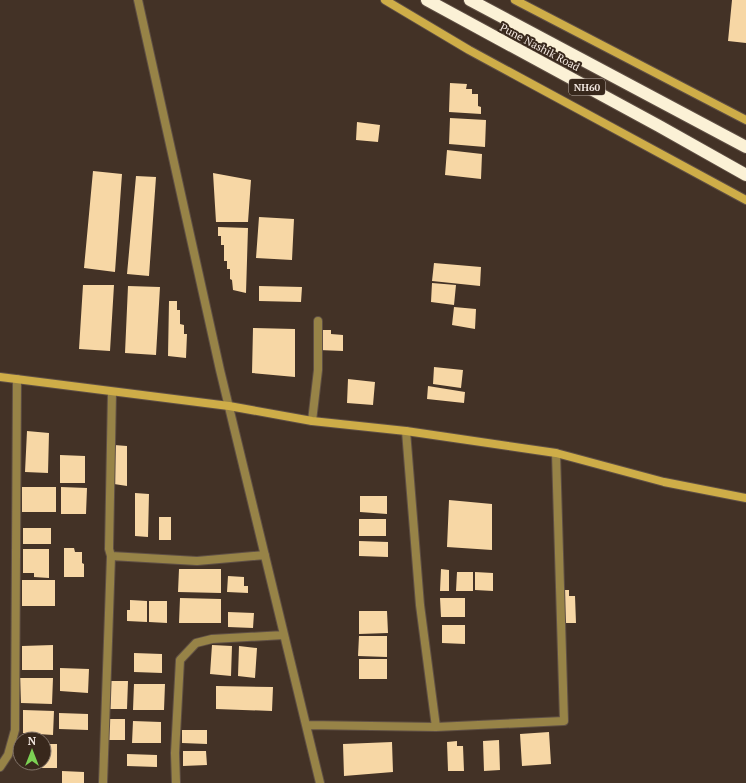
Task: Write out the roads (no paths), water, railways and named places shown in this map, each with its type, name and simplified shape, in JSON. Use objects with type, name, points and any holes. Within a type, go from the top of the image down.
[{"type":"highway","name":"Pune Nashik Road","points":[[427,0],[746,175]]},
{"type":"highway","name":"Pune Nashik Road","points":[[470,0],[746,147]]},
{"type":"street","points":[[138,0],[229,406],[320,783]]},
{"type":"street","points":[[385,0],[469,50],[746,200]]},
{"type":"street","points":[[515,0],[746,120]]},
{"type":"street","points":[[312,421],[318,370],[318,321]]},
{"type":"street","points":[[0,377],[229,406],[312,421],[406,431],[556,453],[664,482],[746,498]]},
{"type":"street","points":[[0,767],[8,755],[15,730],[17,379]]},
{"type":"street","points":[[103,783],[111,556],[109,548],[112,392]]},
{"type":"street","points":[[406,431],[420,605],[436,727]]},
{"type":"street","points":[[306,725],[436,727],[564,721],[556,453]]},
{"type":"street","points":[[111,556],[197,561],[265,555]]},
{"type":"street","points":[[176,783],[175,753],[180,660],[196,643],[212,639],[284,635]]}]
